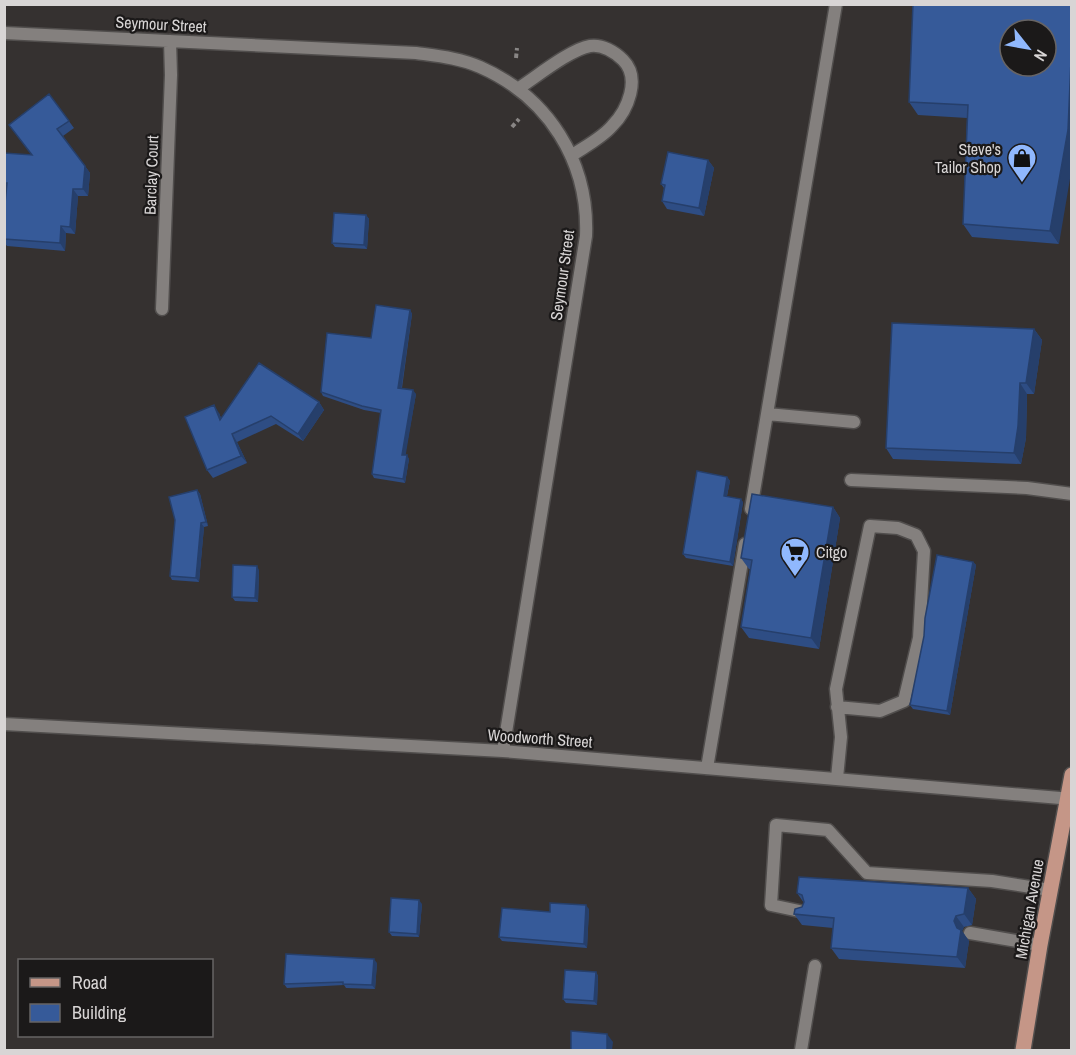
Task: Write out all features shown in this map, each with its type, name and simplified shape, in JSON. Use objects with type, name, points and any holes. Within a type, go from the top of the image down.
[{"type":"main road","name":"Michigan Avenue","points":[[1023,1050],[1050,890],[1070,798],[1071,775]]},
{"type":"street","points":[[707,768],[836,4]]},
{"type":"street","name":"Seymour Street","points":[[4,33],[417,53],[452,58],[478,66],[519,88],[543,112],[566,144],[584,194],[586,237],[503,751]]},
{"type":"street","name":"Barclay Court","points":[[162,309],[171,75],[170,41]]},
{"type":"street","points":[[519,88],[567,56],[591,46],[614,51],[628,66],[632,83],[628,103],[612,127],[571,156]]},
{"type":"street","points":[[767,414],[854,422]]},
{"type":"street","points":[[851,480],[1027,488],[1071,494]]},
{"type":"street","points":[[837,707],[880,711],[904,701],[919,638],[924,551],[916,535],[898,528],[870,526],[836,689],[837,707],[841,737],[837,778]]},
{"type":"street","name":"Woodworth Street","points":[[4,723],[503,751],[1070,798]]},
{"type":"street","points":[[804,912],[771,905],[776,825],[828,830],[867,873],[992,881],[1050,890]]},
{"type":"street","points":[[970,933],[1040,945]]},
{"type":"street","points":[[801,1050],[815,966]]},
{"type":"path","points":[[516,48],[516,58]]},
{"type":"path","points":[[512,126],[519,119]]},
{"type":"building","points":[[913,4],[1071,4],[1068,130],[1050,231],[963,224],[968,105],[909,102]]},
{"type":"building","points":[[49,94],[69,121],[57,129],[85,166],[83,189],[73,189],[70,227],[61,226],[60,243],[4,239],[7,183],[4,183],[4,153],[32,155],[9,125]]},
{"type":"building","points":[[668,152],[708,160],[699,208],[662,201],[665,185],[661,184]]},
{"type":"building","points":[[334,213],[366,215],[364,245],[332,243]]},
{"type":"building","points":[[376,305],[410,310],[398,388],[413,390],[402,455],[407,455],[403,479],[372,474],[381,410],[321,392],[327,333],[371,338]]},
{"type":"building","points":[[892,323],[1034,329],[1026,383],[1020,383],[1014,453],[886,448]]},
{"type":"building","points":[[259,363],[319,402],[298,434],[271,416],[232,434],[241,456],[207,470],[185,417],[214,405],[220,420]]},
{"type":"building","points":[[697,471],[727,477],[724,496],[741,499],[730,562],[683,554]]},
{"type":"building","points":[[197,490],[206,522],[201,523],[196,578],[170,576],[175,520],[169,497]]},
{"type":"building","name":"Citgo","points":[[752,494],[833,507],[811,638],[741,627],[752,560],[741,558]]},
{"type":"building","points":[[937,555],[973,562],[947,711],[910,705]]},
{"type":"building","points":[[233,565],[257,566],[255,598],[232,597]]},
{"type":"building","points":[[799,877],[968,888],[964,914],[956,916],[954,921],[957,928],[961,930],[957,957],[831,948],[834,918],[794,914],[795,909],[802,907],[804,902],[802,895],[797,893]]},
{"type":"building","points":[[391,898],[419,900],[417,934],[389,932]]},
{"type":"building","points":[[550,903],[586,905],[584,944],[499,937],[502,908],[550,912]]},
{"type":"building","points":[[286,954],[374,959],[372,985],[343,984],[343,982],[284,984]]},
{"type":"building","points":[[565,970],[596,972],[594,1001],[563,999]]},
{"type":"building","points":[[571,1031],[607,1034],[607,1050],[571,1050]]},
{"type":"place","name":"Steve's Tailor Shop","points":[[1022,184]]},
{"type":"place","name":"Citgo","points":[[795,578]]}]
